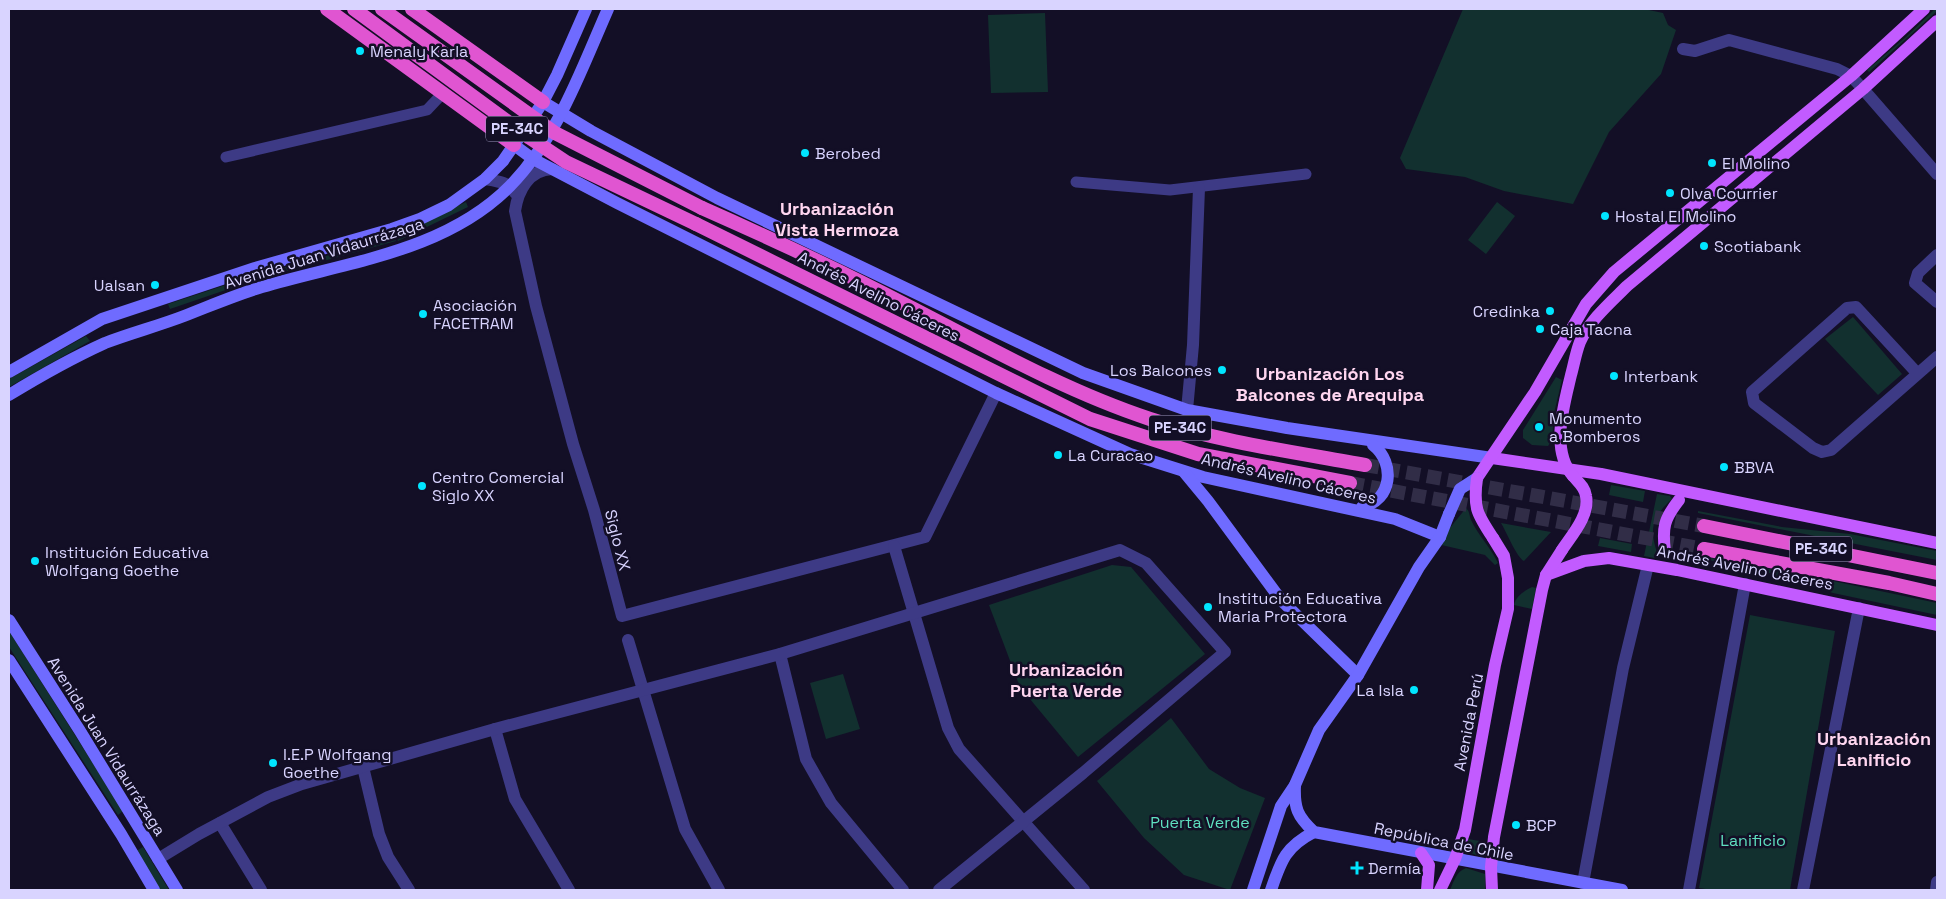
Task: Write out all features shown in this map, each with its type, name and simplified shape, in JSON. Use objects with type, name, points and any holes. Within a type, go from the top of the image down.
[{"type":"highway","points":[[327,9],[514,145]]},
{"type":"highway","name":"Andrés Avelino Cáceres","points":[[354,9],[530,138],[559,157],[1090,419],[1198,454],[1350,483]]},
{"type":"highway","name":"Andrés Avelino Cáceres","points":[[382,9],[554,133],[702,208],[878,290],[1006,356],[1096,399],[1151,420],[1201,434],[1365,465]]},
{"type":"highway","points":[[412,9],[543,102]]},
{"type":"highway","name":"Andrés Avelino Cáceres","points":[[1704,526],[1937,573]]},
{"type":"highway","name":"Andrés Avelino Cáceres","points":[[1704,548],[1937,594]]},
{"type":"main road","name":"Avenida Juan Vidaurrázaga","points":[[9,372],[102,319],[255,268],[420,219],[449,205],[485,179],[503,161],[543,102],[586,9]]},
{"type":"main road","name":"Avenida Juan Vidaurrázaga","points":[[9,395],[53,368],[106,343],[260,288],[400,250],[458,226],[480,212],[510,186],[533,159],[562,114],[608,9]]},
{"type":"main road","points":[[1253,890],[1281,806],[1295,785],[1319,730],[1358,675],[1419,567],[1440,537],[1460,490],[1477,478],[1489,463],[1535,392],[1586,304],[1614,272],[1850,76],[1924,9]]},
{"type":"main road","points":[[1492,890],[1491,867],[1494,837],[1546,575],[1584,514],[1587,496],[1582,485],[1570,473],[1562,447],[1561,428],[1565,401],[1580,341],[1598,315],[1627,286],[1863,89],[1937,20]]},
{"type":"main road","name":"Andrés Avelino Cáceres","points":[[543,102],[648,162],[717,198],[1074,369],[1186,410],[1287,428],[1360,438],[1489,463]]},
{"type":"main road","name":"Andrés Avelino Cáceres","points":[[514,145],[533,159],[552,169],[996,393],[1130,454],[1184,472],[1395,519],[1440,537]]},
{"type":"main road","points":[[153,302],[161,324]]},
{"type":"main road","points":[[1346,509],[1362,507],[1378,500],[1384,492],[1388,478],[1385,460],[1373,445],[1360,438]]},
{"type":"main road","points":[[1489,463],[1570,473],[1601,474],[1937,543]]},
{"type":"main road","points":[[1184,472],[1208,501],[1281,600],[1358,675]]},
{"type":"main road","name":"Avenida Perú","points":[[1440,890],[1455,859],[1464,830],[1508,609],[1508,578],[1504,556],[1480,519],[1474,500],[1477,478]]},
{"type":"main road","points":[[1677,570],[1665,552],[1663,533],[1665,524],[1668,515],[1679,500],[1697,493]]},
{"type":"main road","name":"Andrés Avelino Cáceres","points":[[1546,575],[1584,561],[1608,558],[1677,570],[1937,625]]},
{"type":"main road","name":"Avenida Juan Vidaurrázaga","points":[[9,620],[80,731],[177,890]]},
{"type":"main road","points":[[9,660],[121,834],[154,890]]},
{"type":"main road","points":[[1271,890],[1281,860],[1289,848],[1300,839],[1314,832],[1301,819],[1294,803],[1295,785]]},
{"type":"main road","name":"República de Chile","points":[[1314,832],[1491,867],[1622,890]]},
{"type":"main road","points":[[1421,853],[1429,865],[1427,890]]},
{"type":"street","points":[[1683,49],[1695,50],[1729,40],[1837,69],[1850,76],[1863,89],[1937,174]]},
{"type":"street","points":[[226,157],[427,110],[442,93]]},
{"type":"street","points":[[517,200],[522,188],[530,177],[542,170],[552,169]]},
{"type":"street","points":[[1076,182],[1170,190],[1200,188],[1306,174]]},
{"type":"street","points":[[485,179],[510,186]]},
{"type":"street","name":"Siglo XX","points":[[510,186],[515,192],[517,200],[515,211],[536,306],[622,616],[894,546]]},
{"type":"street","points":[[1186,410],[1193,345],[1200,188]]},
{"type":"street","points":[[1937,255],[1918,273],[1915,283],[1937,302]]},
{"type":"street","points":[[1918,373],[1856,307],[1847,308],[1752,392],[1754,402],[1813,448],[1822,452],[1830,450],[1937,357]]},
{"type":"street","points":[[996,393],[925,537],[894,546],[948,728],[960,748],[1084,890]]},
{"type":"street","points":[[158,859],[268,797],[302,784],[495,729],[780,654],[1120,550],[1146,563],[1225,652],[939,890]]},
{"type":"street","points":[[1583,883],[1623,668],[1648,565]]},
{"type":"street","points":[[1689,890],[1745,584]]},
{"type":"street","points":[[1803,890],[1859,608]]},
{"type":"street","points":[[628,640],[685,829],[719,890]]},
{"type":"street","points":[[780,654],[806,759],[831,803],[902,890]]},
{"type":"street","points":[[495,729],[515,799],[569,890]]},
{"type":"street","points":[[363,767],[379,834],[388,856],[409,890]]},
{"type":"street","points":[[220,823],[261,890]]},
{"type":"street","points":[[1936,890],[1937,882]]},
{"type":"green space","points":[[1463,9],[1644,9],[1663,13],[1668,25],[1676,30],[1661,74],[1609,132],[1573,204],[1504,191],[1465,177],[1406,169],[1400,158]]},
{"type":"green space","points":[[1935,9],[1937,11],[1869,72],[1867,70],[1906,37]]},
{"type":"green space","points":[[1045,13],[1048,92],[991,93],[988,15]]},
{"type":"green space","points":[[466,202],[468,207],[398,241],[396,236]]},
{"type":"green space","points":[[1497,202],[1515,216],[1486,254],[1468,240]]},
{"type":"green space","points":[[394,237],[396,241],[262,278],[261,274]]},
{"type":"green space","points":[[253,276],[255,280],[170,309],[168,304]]},
{"type":"green space","points":[[1853,317],[1902,374],[1878,395],[1825,339]]},
{"type":"green space","points":[[86,336],[90,341],[9,387],[9,379]]},
{"type":"green space","points":[[1556,377],[1562,380],[1554,413],[1552,440],[1548,446],[1532,445],[1523,438],[1523,430]]},
{"type":"green space","points":[[1611,485],[1645,491],[1643,502],[1609,495]]},
{"type":"green space","points":[[1657,494],[1670,496],[1672,499],[1656,518],[1653,538],[1658,555],[1654,558],[1644,556]]},
{"type":"green space","points":[[1466,508],[1474,526],[1498,563],[1495,565],[1485,555],[1437,544]]},
{"type":"green space","points":[[1698,511],[1782,527],[1850,534],[1937,551],[1937,560],[1698,513]]},
{"type":"green space","points":[[1501,523],[1551,532],[1524,561],[1515,550]]},
{"type":"green space","points":[[1600,538],[1632,544],[1631,552],[1598,546]]},
{"type":"green space","points":[[1689,554],[1937,603],[1937,615],[1833,593],[1766,572],[1689,556]]},
{"type":"green space","points":[[1112,565],[1131,567],[1205,654],[1078,757],[1020,687],[989,605]]},
{"type":"green space","points":[[1532,587],[1536,588],[1532,609],[1514,605],[1523,592]]},
{"type":"green space","name":"Lanificio","points":[[1750,615],[1835,631],[1790,890],[1712,890],[1699,888]]},
{"type":"green space","points":[[9,631],[123,811],[118,815],[9,647]]},
{"type":"green space","points":[[843,674],[860,729],[826,739],[810,683]]},
{"type":"green space","name":"Puerta Verde","points":[[1171,718],[1209,769],[1240,788],[1265,798],[1230,890],[1184,875],[1144,838],[1097,781]]},
{"type":"green space","points":[[1468,839],[1486,842],[1483,852],[1476,855],[1468,852]]},
{"type":"green space","points":[[143,847],[169,890],[160,890],[136,851]]},
{"type":"green space","points":[[1466,868],[1485,874],[1485,890],[1450,890],[1458,874]]},
{"type":"tunnel","points":[[1365,465],[1704,526]]},
{"type":"tunnel","points":[[1350,483],[1704,549]]},
{"type":"place","name":"Menaly Karla","points":[[360,51]]},
{"type":"place","name":"Berobed","points":[[805,153]]},
{"type":"place","name":"El Molino","points":[[1712,163]]},
{"type":"place","name":"Olva Courrier","points":[[1670,193]]},
{"type":"place","name":"Hostal El Molino","points":[[1605,216]]},
{"type":"place","name":"Scotiabank","points":[[1704,246]]},
{"type":"place","name":"Ualsan","points":[[155,285]]},
{"type":"place","name":"Credinka","points":[[1550,311]]},
{"type":"place","name":"Asociación FACETRAM","points":[[423,314]]},
{"type":"place","name":"Caja Tacna","points":[[1540,329]]},
{"type":"place","name":"Los Balcones","points":[[1222,370]]},
{"type":"place","name":"Interbank","points":[[1614,376]]},
{"type":"place","name":"Monumento a Bomberos","points":[[1539,427]]},
{"type":"place","name":"La Curacao","points":[[1058,455]]},
{"type":"place","name":"BBVA","points":[[1724,467]]},
{"type":"place","name":"Centro Comercial Siglo XX","points":[[422,486]]},
{"type":"place","name":"Institución Educativa Wolfgang Goethe","points":[[35,561]]},
{"type":"place","name":"Institución Educativa Maria Protectora","points":[[1208,607]]},
{"type":"place","name":"La Isla","points":[[1414,690]]},
{"type":"place","name":"I.E.P Wolfgang Goethe","points":[[273,763]]},
{"type":"place","name":"BCP","points":[[1516,825]]},
{"type":"place","name":"Dermía","points":[[1357,868]]},
{"type":"district","name":"Urbanización Vista Hermoza","points":[[837,219]]},
{"type":"district","name":"Urbanización Los Balcones de Arequipa","points":[[1330,384]]},
{"type":"district","name":"Urbanización Puerta Verde","points":[[1066,680]]},
{"type":"district","name":"Urbanización Lanificio","points":[[1874,750]]}]
